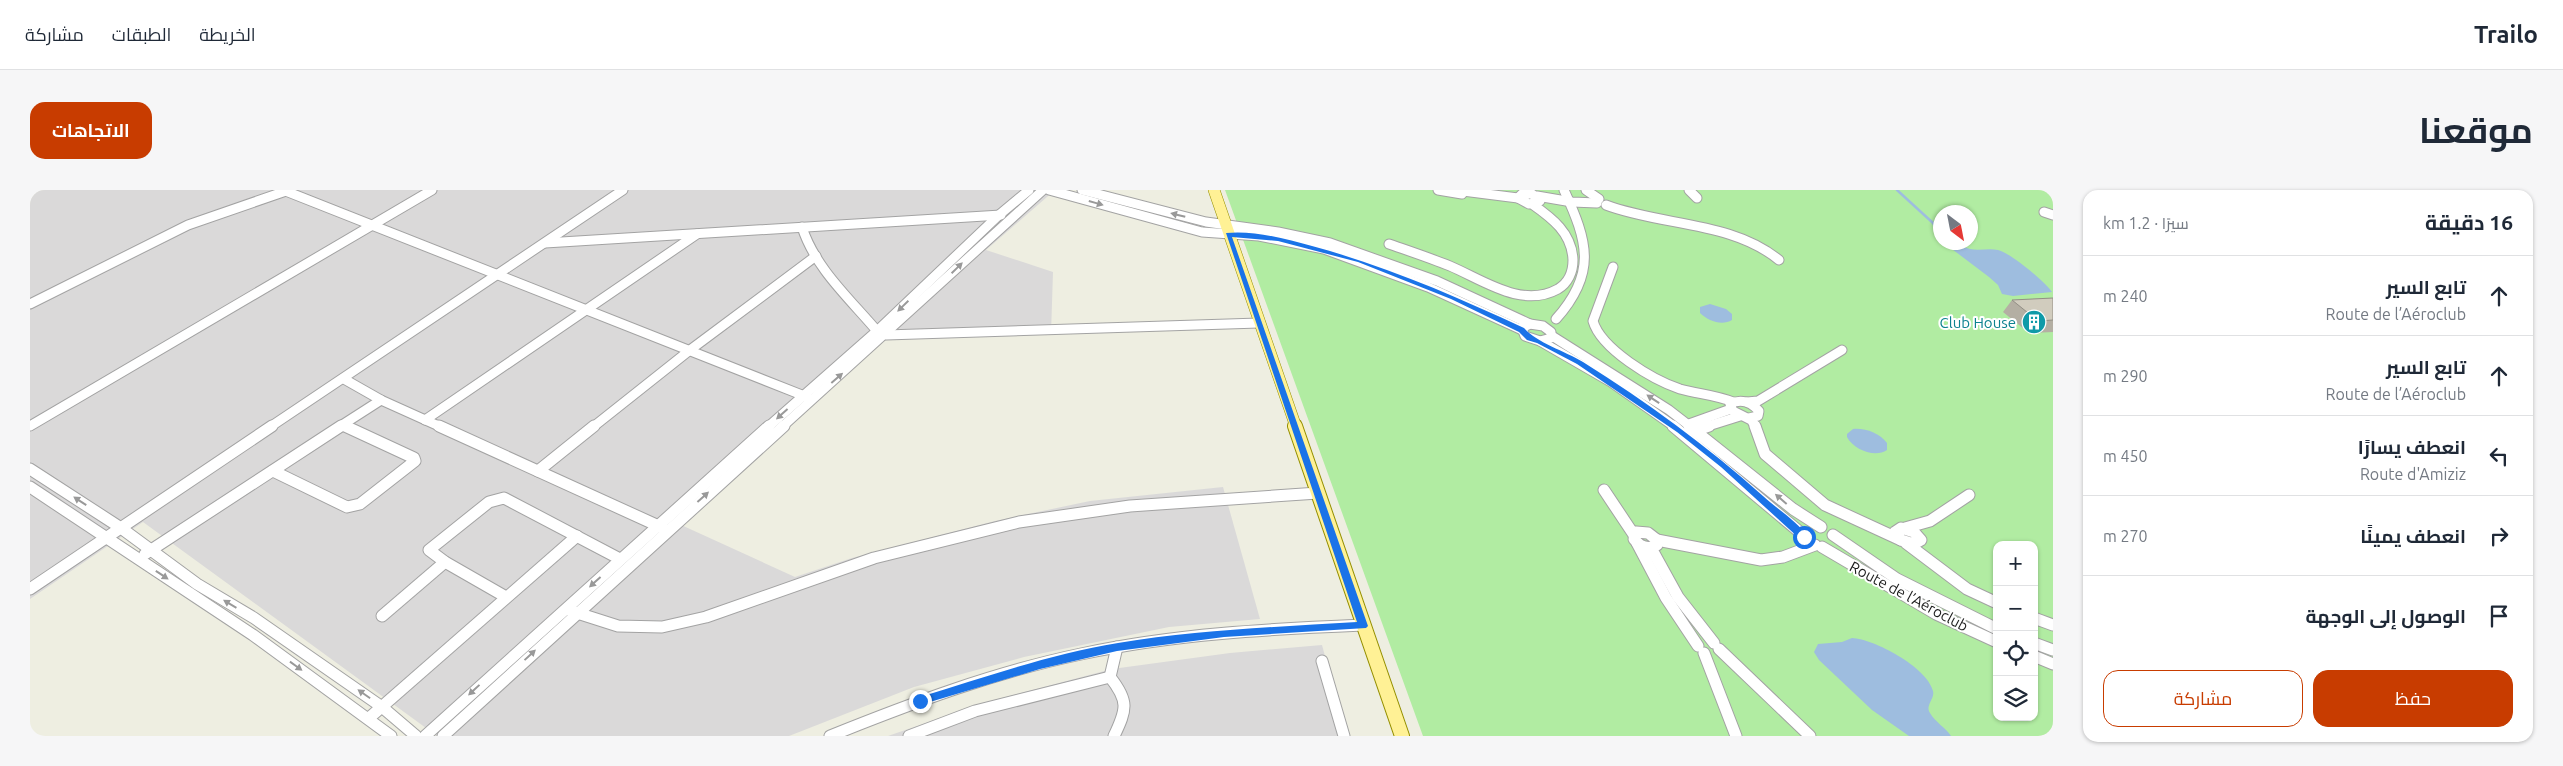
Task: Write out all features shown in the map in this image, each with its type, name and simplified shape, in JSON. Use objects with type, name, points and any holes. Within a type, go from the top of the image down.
[{"type":"main road","points":[[1214,190],[1402,736]]},
{"type":"street","points":[[30,426],[432,190]]},
{"type":"street","points":[[30,589],[623,190]]},
{"type":"street","points":[[425,736],[570,611],[802,396],[876,331],[999,215],[1029,190]]},
{"type":"street","points":[[443,736],[620,559],[662,527],[813,399],[886,335],[1012,216],[1043,190]]},
{"type":"street","points":[[1049,190],[1202,232],[1227,230],[1302,236],[1366,255],[1461,291],[1532,324],[1546,328],[1552,334],[1693,427],[1793,509],[1821,527]]},
{"type":"street","points":[[1082,190],[1227,230],[1278,239],[1360,261],[1453,297],[1522,330],[1532,324],[1556,319]]},
{"type":"street","points":[[1438,190],[1492,200],[1518,199],[1522,194],[1570,202],[1598,201]]},
{"type":"street","points":[[1455,190],[1518,199]]},
{"type":"street","points":[[1540,341],[1548,340],[1552,334],[1556,319],[1578,294],[1585,265],[1584,244],[1564,190]]},
{"type":"street","points":[[1586,190],[1598,201],[1633,216],[1751,241],[1774,252],[1779,260]]},
{"type":"street","points":[[1689,190],[1697,198]]},
{"type":"street","points":[[30,304],[188,224],[287,191],[813,399]]},
{"type":"street","points":[[1389,244],[1506,291],[1530,296],[1548,294],[1568,282],[1573,249],[1570,239],[1559,224],[1534,197]]},
{"type":"street","points":[[2044,212],[2053,215]]},
{"type":"street","points":[[545,243],[999,215],[1012,216]]},
{"type":"street","points":[[802,227],[806,242],[816,256],[876,331],[886,335],[1259,323]]},
{"type":"street","points":[[425,420],[697,234]]},
{"type":"street","points":[[538,471],[690,350],[816,256]]},
{"type":"street","points":[[1613,267],[1592,320],[1598,336],[1613,350],[1669,384],[1712,394],[1732,405],[1756,427],[1760,446],[1776,465],[1826,505],[1904,541],[1918,544],[1930,521]]},
{"type":"street","name":"Route de l’Aéroclub","points":[[1522,330],[1529,338],[1540,341],[1579,362],[1680,430],[1724,465],[1811,542],[1911,600],[1993,640]]},
{"type":"street","points":[[1693,427],[1732,405],[1747,402],[1758,405],[1842,350]]},
{"type":"street","points":[[344,379],[381,400],[662,527]]},
{"type":"street","points":[[138,559],[381,400]]},
{"type":"street","points":[[1693,427],[1758,416],[1758,405]]},
{"type":"street","points":[[273,471],[347,507],[360,504],[415,461],[414,458],[342,425]]},
{"type":"street","points":[[30,469],[121,528],[150,551],[382,707],[416,736]]},
{"type":"street","points":[[30,487],[253,635],[369,718],[391,736]]},
{"type":"street","points":[[1604,490],[1635,539],[1666,598],[1701,650],[1736,736]]},
{"type":"street","points":[[570,611],[619,626],[654,629],[678,626],[703,619],[856,563],[1016,523],[1080,511],[1142,503],[1318,493]]},
{"type":"street","points":[[1969,495],[1930,521],[1895,532],[1967,589],[1993,601]]},
{"type":"street","points":[[506,597],[430,552],[431,547],[496,498],[504,498],[620,559]]},
{"type":"street","points":[[1864,521],[1903,528],[1920,538],[1939,568]]},
{"type":"street","points":[[1821,527],[1805,526],[1801,531],[1811,542],[1834,545],[1834,536]]},
{"type":"street","name":"Route de l’Aéroclub","points":[[1821,527],[1896,579],[1993,627]]},
{"type":"street","points":[[1635,539],[1642,532],[1653,536],[1654,544],[1678,596],[1720,652],[1716,656],[1701,650]]},
{"type":"street","points":[[369,718],[577,536]]},
{"type":"street","points":[[1654,544],[1761,560],[1783,558],[1800,551],[1811,542]]},
{"type":"street","points":[[382,616],[445,562]]},
{"type":"street","points":[[2038,619],[2053,625]]},
{"type":"street","points":[[830,736],[920,701],[975,683],[1117,647],[1224,634],[1363,626]]},
{"type":"street","points":[[2038,644],[2053,650]]},
{"type":"street","points":[[1716,646],[1810,736]]},
{"type":"street","points":[[1110,677],[1117,647]]},
{"type":"street","points":[[2038,658],[2053,664]]},
{"type":"street","points":[[1322,661],[1344,736]]},
{"type":"street","points":[[909,736],[975,711],[1095,679],[1110,677]]},
{"type":"street","points":[[1110,677],[1124,694],[1127,703],[1126,712],[1114,736]]},
{"type":"shaded area","points":[[30,190],[1055,190],[986,250],[1053,272],[1051,334],[883,340],[679,524],[795,577],[852,558],[995,521],[1090,501],[1223,487],[1260,619],[1169,627],[1024,657],[914,687],[789,736],[437,736],[143,522],[30,599]]},
{"type":"shaded area","points":[[1322,645],[1347,736],[888,736],[983,703],[1112,669],[1230,653]]},
{"type":"green space","points":[[1225,190],[2053,190],[2053,736],[1423,736]]},
{"type":"water","points":[[1995,249],[2003,252],[2027,268],[2052,292],[2013,296],[2002,294],[1998,285],[1953,250]]},
{"type":"water","points":[[1710,304],[1726,309],[1732,314],[1732,320],[1720,323],[1703,316],[1700,313],[1700,307]]},
{"type":"water","points":[[1853,429],[1867,430],[1876,434],[1887,443],[1887,450],[1871,453],[1855,446],[1847,437],[1847,434]]},
{"type":"water","points":[[1852,638],[1873,643],[1886,649],[1911,664],[1921,673],[1929,682],[1933,691],[1929,707],[1930,713],[1951,736],[1909,736],[1872,710],[1819,660],[1814,652],[1818,644],[1842,642]]},
{"type":"building","points":[[2053,298],[2053,320],[2038,321],[2012,300]]},
{"type":"waterway","points":[[1897,190],[1933,223]]},
{"type":"place","name":"Club House","points":[[2034,322]]},
{"type":"route","points":[[920,701],[1040,665],[1117,647],[1224,634],[1363,626],[1228,235],[1259,236],[1300,243],[1360,261],[1453,297],[1522,330],[1525,336],[1540,341],[1579,362],[1680,430],[1724,465],[1804,537]]}]
